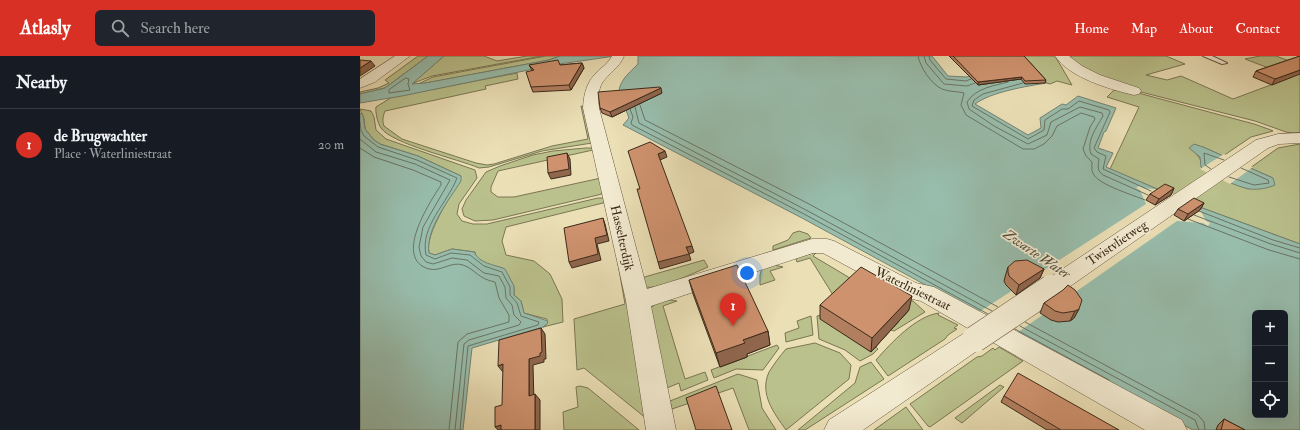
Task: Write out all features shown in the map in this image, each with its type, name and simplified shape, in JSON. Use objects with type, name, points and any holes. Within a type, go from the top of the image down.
[{"type":"street","name":"Hasselterdijk","points":[[618,56],[616,63],[596,83],[591,95],[590,108],[638,301],[661,430]]},
{"type":"street","points":[[1060,56],[1082,72],[1134,91]]},
{"type":"street","points":[[374,61],[400,59]]},
{"type":"street","points":[[360,84],[400,59]]},
{"type":"street","name":"Twistvlietweg","points":[[839,430],[1267,142],[1286,138],[1300,138]]},
{"type":"street","name":"Waterliniestraat","points":[[638,301],[812,246],[827,246],[912,291],[926,293],[1172,430]]},
{"type":"lane","points":[[1206,56],[1224,63]]},
{"type":"green space","points":[[418,56],[428,56],[385,88],[360,94],[360,92],[378,88],[389,83],[385,80]]},
{"type":"green space","points":[[444,56],[484,56],[497,61],[527,56],[542,56],[432,76],[411,84]]},
{"type":"green space","points":[[546,56],[560,56],[549,60],[416,85],[433,77]]},
{"type":"green space","points":[[1022,56],[1055,56],[1072,85],[1057,81],[1050,84],[1047,83]]},
{"type":"green space","points":[[1071,56],[1166,56],[1185,64],[1146,75],[1167,80],[1181,76],[1233,99],[1292,77],[1245,59],[1260,56],[1276,56],[1300,65],[1300,134],[1286,132],[1255,121],[1137,91],[1088,73],[1071,59]]},
{"type":"green space","points":[[517,73],[518,79],[485,86],[486,89],[385,111],[383,118],[384,126],[402,139],[476,163],[487,165],[552,146],[588,139],[581,106],[585,107],[589,137],[592,143],[542,151],[489,167],[479,168],[426,151],[398,140],[381,128],[376,115],[376,107],[392,97]]},
{"type":"green space","points":[[1114,90],[1125,90],[1142,94],[1254,124],[1273,131],[1251,137],[1223,156],[1203,147],[1196,154],[1200,158],[1205,168],[1213,175],[1248,189],[1273,178],[1250,168],[1278,148],[1300,144],[1300,244],[1197,206],[1110,169],[1139,107],[1107,97]]},
{"type":"green space","points":[[360,109],[371,111],[374,117],[376,130],[386,139],[475,170],[477,178],[459,204],[457,214],[462,221],[473,224],[487,224],[598,198],[604,198],[607,202],[506,227],[502,241],[506,255],[534,261],[550,274],[562,299],[563,322],[543,327],[545,326],[547,319],[524,313],[521,301],[514,295],[514,287],[503,268],[488,265],[476,257],[475,252],[452,249],[435,255],[429,253],[431,235],[435,225],[461,176],[418,156],[380,144],[374,140],[365,129],[364,119]]},
{"type":"green space","points":[[593,148],[593,150],[498,171],[491,187],[491,192],[498,197],[514,197],[601,178],[602,194],[493,220],[475,221],[464,216],[462,209],[466,200],[486,172],[533,155],[553,151]]},
{"type":"green space","points":[[799,231],[808,234],[811,238],[773,250],[773,246],[788,240],[793,233]]},
{"type":"green space","points":[[818,251],[813,256],[850,278],[833,295],[810,258],[797,262],[796,259],[805,252]]},
{"type":"green space","points":[[617,258],[619,258],[647,419],[584,368],[577,370],[574,319],[625,304]]},
{"type":"green space","points":[[704,260],[708,267],[667,284],[645,287],[641,278]]},
{"type":"green space","points":[[774,265],[783,267],[770,271],[775,280],[760,285],[762,268]]},
{"type":"green space","points":[[664,299],[677,301],[663,306],[685,379],[705,372],[708,380],[681,391],[679,383],[667,388],[650,308]]},
{"type":"green space","points":[[898,301],[913,301],[925,312],[894,331],[891,330],[909,310]]},
{"type":"green space","points":[[939,313],[938,315],[958,325],[954,328],[957,329],[945,339],[888,376],[876,360],[904,331],[922,319]]},
{"type":"green space","points":[[826,314],[853,340],[871,352],[876,347],[878,349],[873,354],[860,361],[845,350],[819,339],[817,316]]},
{"type":"green space","points":[[811,316],[813,335],[786,342],[785,333],[799,328],[797,321]]},
{"type":"green space","points":[[815,343],[840,353],[851,365],[849,379],[786,430],[769,403],[766,380],[769,372],[786,349]]},
{"type":"green space","points":[[777,345],[779,348],[763,370],[736,369],[714,378],[711,370]]},
{"type":"green space","points":[[999,347],[1023,361],[930,427],[928,426],[910,404],[977,357],[982,356],[993,348],[995,350]]},
{"type":"green space","points":[[871,362],[884,379],[805,430],[798,430],[855,383],[860,367]]},
{"type":"green space","points":[[738,374],[757,380],[762,408],[776,430],[749,430],[733,388],[672,409],[670,401]]},
{"type":"green space","points":[[1000,385],[1004,387],[962,423],[955,418]]},
{"type":"green space","points":[[580,386],[588,388],[639,430],[564,430],[563,412],[578,407],[576,387]]},
{"type":"green space","points":[[906,407],[923,430],[874,430]]},
{"type":"water","points":[[428,56],[444,56],[412,84],[425,83],[549,60],[560,56],[615,56],[553,65],[402,96],[360,103],[360,94],[385,88]]},
{"type":"water","name":"Zwarte Water","points":[[638,56],[932,56],[948,76],[967,77],[969,76],[949,56],[1022,56],[1047,83],[1000,93],[990,96],[975,104],[1028,135],[1041,128],[1040,118],[1062,104],[1066,105],[1078,96],[1116,108],[1098,148],[1113,153],[1106,167],[1197,206],[1300,244],[1300,430],[1193,430],[802,218],[623,125],[629,118],[619,95],[619,89],[623,80],[638,64]]},
{"type":"water","points":[[360,113],[363,115],[365,129],[374,140],[380,144],[418,156],[461,176],[461,181],[434,224],[429,244],[429,253],[435,255],[452,249],[474,252],[483,261],[505,269],[514,286],[514,295],[521,301],[524,313],[548,321],[543,327],[472,348],[463,430],[360,430]]},
{"type":"water","points":[[1194,144],[1273,178],[1275,185],[1250,189],[1217,177],[1201,167],[1200,157],[1189,148]]},
{"type":"pier","points":[[1224,154],[1253,167],[1230,184],[1200,169]]},
{"type":"pier","points":[[1139,186],[1143,188],[1164,190],[1199,205],[1198,206],[1206,221],[1210,223],[1208,226],[1203,223],[1177,221],[1014,335],[976,314],[1146,204],[1140,190],[1136,188]]},
{"type":"building","points":[[953,56],[1024,56],[1046,80],[1025,81],[1022,77],[978,82]]},
{"type":"building","points":[[1300,56],[1300,70],[1275,79],[1256,71]]},
{"type":"building","points":[[360,60],[371,61],[360,68]]},
{"type":"building","points":[[558,60],[560,65],[582,63],[569,85],[531,87],[526,72],[534,70],[529,65]]},
{"type":"building","points":[[661,88],[610,112],[600,108],[598,92]]},
{"type":"building","points":[[650,142],[665,151],[658,154],[692,246],[686,247],[689,254],[658,262],[637,189],[640,189],[628,151]]},
{"type":"building","points":[[567,153],[569,169],[548,173],[547,157]]},
{"type":"building","points":[[1165,184],[1174,188],[1159,199],[1150,194]]},
{"type":"building","points":[[1194,198],[1204,203],[1188,214],[1178,209]]},
{"type":"building","points":[[603,218],[607,235],[595,238],[598,254],[569,262],[564,228]]},
{"type":"building","points":[[1027,260],[1044,269],[1019,285],[1009,276],[1008,267],[1015,261]]},
{"type":"building","points":[[737,265],[768,331],[743,340],[745,343],[716,353],[689,280]]},
{"type":"building","points":[[861,267],[912,296],[872,338],[820,305]]},
{"type":"building","points":[[1068,285],[1075,290],[1082,300],[1079,309],[1063,313],[1055,311],[1044,303],[1063,290]]},
{"type":"building","points":[[541,328],[542,352],[540,353],[540,356],[529,359],[529,396],[535,394],[535,430],[501,430],[501,425],[495,427],[495,407],[502,405],[503,364],[498,366],[499,340]]},
{"type":"building","points":[[1018,373],[1119,430],[1061,430],[1004,396]]},
{"type":"building","points":[[716,386],[732,430],[696,430],[686,398]]},
{"type":"building","points":[[1224,419],[1245,430],[1221,430]]},
{"type":"place","name":"de Brugwachter","points":[[733,326]]}]
